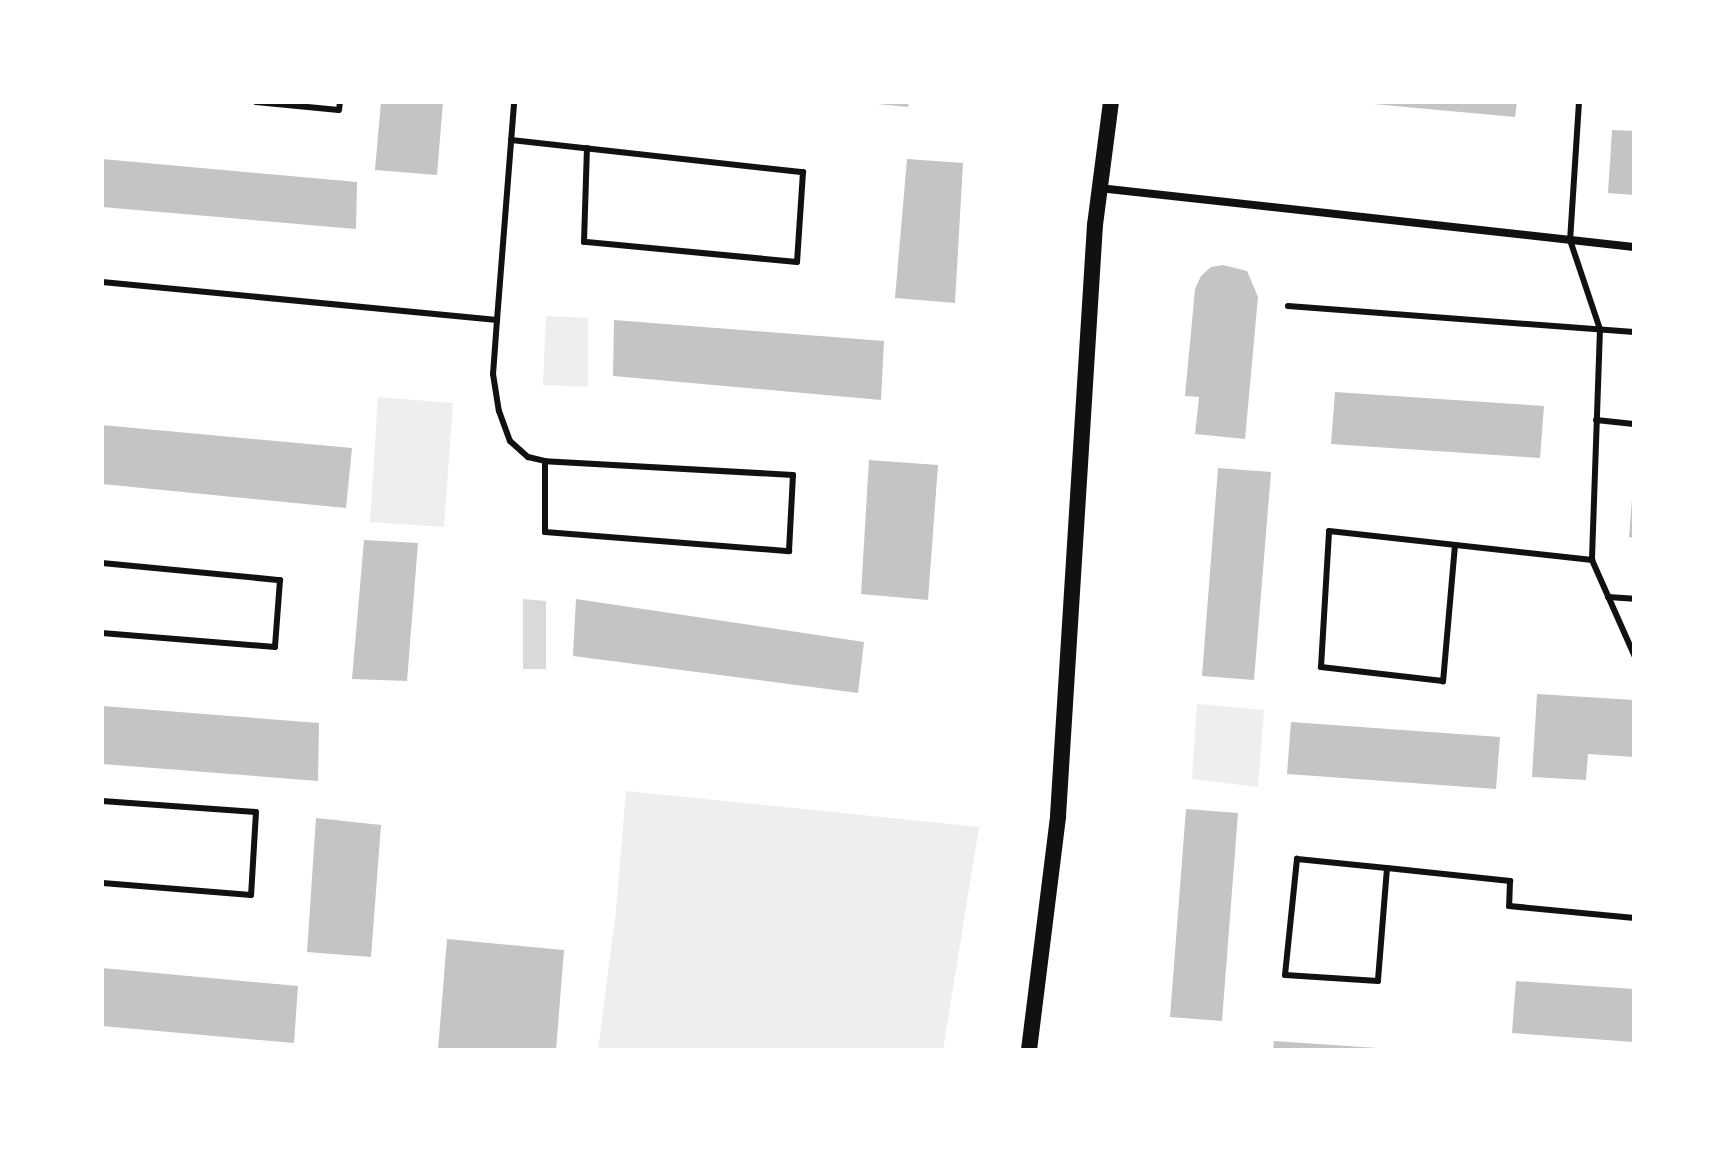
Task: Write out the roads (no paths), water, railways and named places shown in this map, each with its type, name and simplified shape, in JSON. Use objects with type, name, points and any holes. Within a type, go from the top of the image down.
[{"type":"main road","points":[[1029,1050],[1058,816],[1098,188],[1111,102]]},
{"type":"street","points":[[1098,188],[1634,247]]},
{"type":"lane","points":[[256,102],[339,110],[340,102]]},
{"type":"lane","points":[[514,102],[493,374],[499,411],[510,441],[528,457],[545,461],[793,475],[789,551],[545,532],[545,461]]},
{"type":"lane","points":[[1579,102],[1570,240],[1600,329],[1592,560],[1634,655]]},
{"type":"lane","points":[[511,140],[587,148],[803,172],[797,262],[584,242],[587,148]]},
{"type":"lane","points":[[102,282],[497,320]]},
{"type":"lane","points":[[1288,306],[1634,332]]},
{"type":"lane","points":[[1596,420],[1634,424]]},
{"type":"lane","points":[[1455,545],[1443,681],[1321,667],[1329,531],[1592,560]]},
{"type":"lane","points":[[102,563],[280,580],[275,647],[102,633]]},
{"type":"lane","points":[[1608,597],[1634,599]]},
{"type":"lane","points":[[102,801],[256,812],[251,895],[102,883]]},
{"type":"lane","points":[[1387,868],[1378,981],[1285,975],[1297,859],[1387,868],[1510,881],[1509,906],[1634,918]]}]
